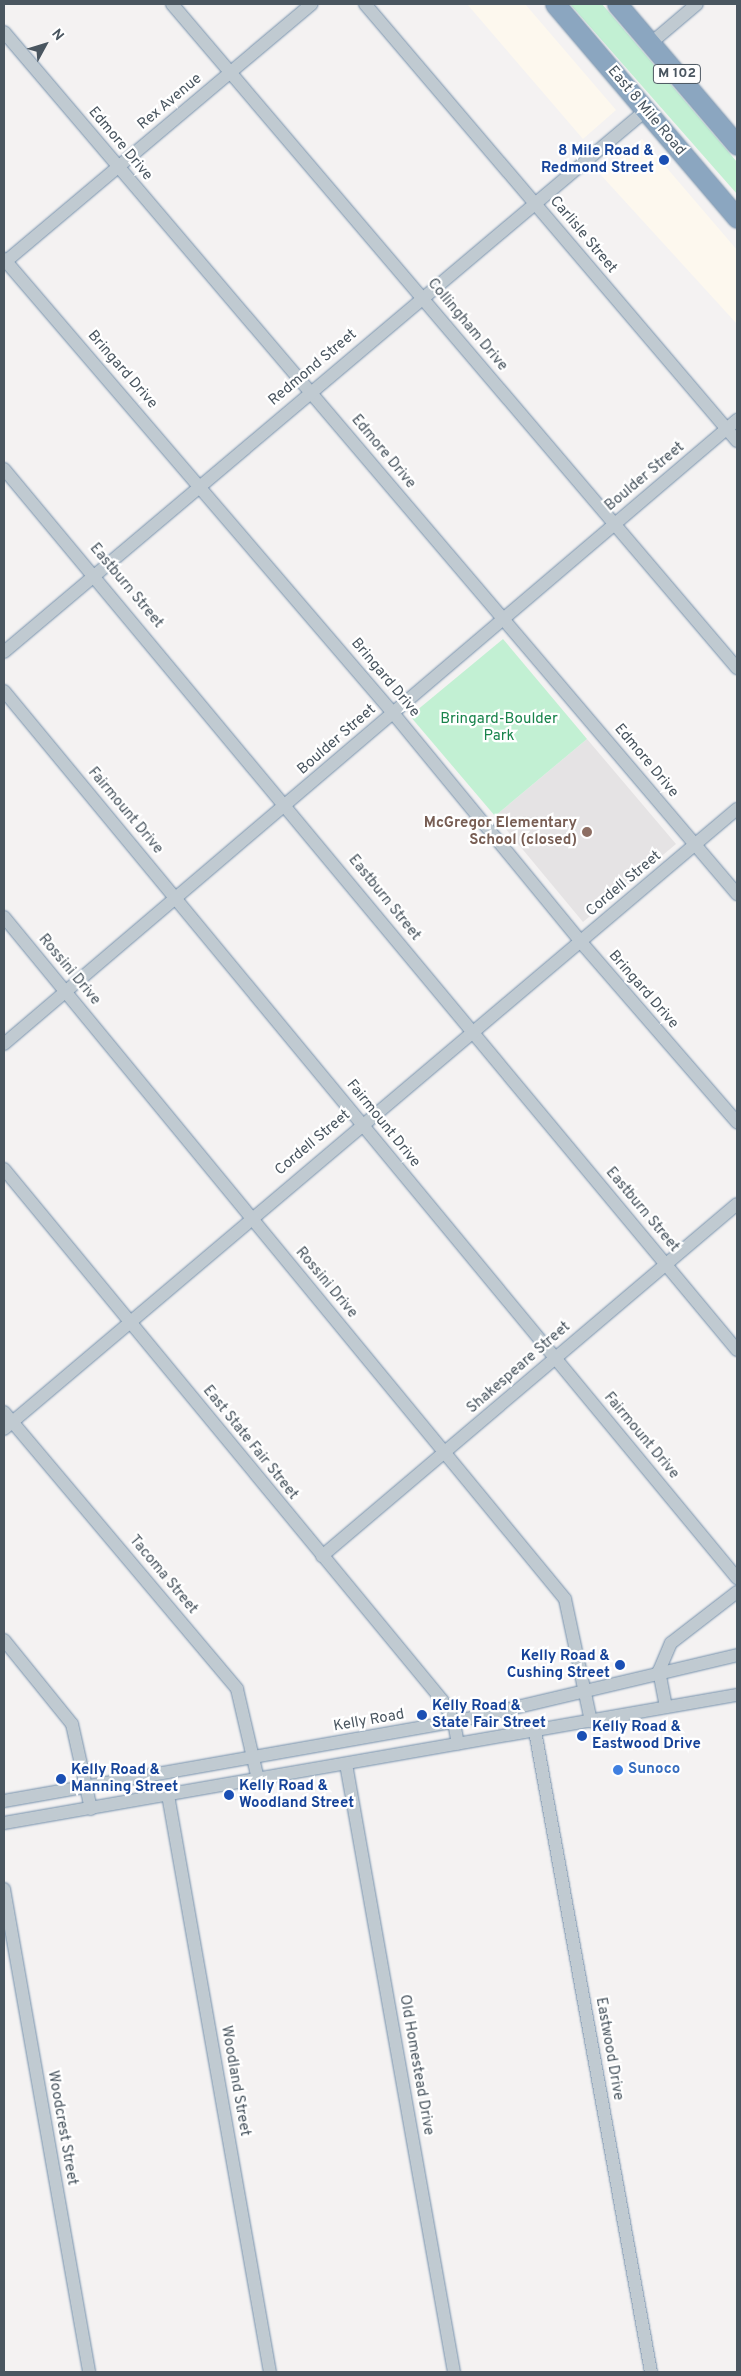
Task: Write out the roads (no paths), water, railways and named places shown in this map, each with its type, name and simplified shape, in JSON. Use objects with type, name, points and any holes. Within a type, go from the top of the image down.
[{"type":"highway","name":"East 8 Mile Road","points":[[555,4],[737,218]]},
{"type":"highway","name":"M 102","points":[[617,4],[737,145]]},
{"type":"street","name":"Collingham Drive","points":[[172,4],[737,668]]},
{"type":"street","name":"Rex Avenue","points":[[4,261],[119,167],[312,4]]},
{"type":"street","name":"Carlisle Street","points":[[365,4],[737,441]]},
{"type":"street","points":[[651,43],[697,4]]},
{"type":"street","name":"Edmore Drive","points":[[4,32],[737,894]]},
{"type":"street","name":"Redmond Street","points":[[4,652],[534,202],[646,111]]},
{"type":"street","name":"Bringard Drive","points":[[4,261],[200,485],[393,713],[580,941],[737,1122]]},
{"type":"street","name":"Boulder Street","points":[[4,1044],[287,805],[503,617],[737,420]]},
{"type":"street","name":"Eastburn Street","points":[[4,469],[95,574],[737,1350]]},
{"type":"street","name":"Fairmount Drive","points":[[4,691],[737,1578]]},
{"type":"street","name":"Cordell Street","points":[[8,1425],[361,1124],[737,809]]},
{"type":"street","name":"Rossini Drive","points":[[4,917],[565,1599],[586,1688],[591,1721]]},
{"type":"street","name":"East State Fair Street","points":[[4,1169],[442,1700],[454,1722],[458,1744]]},
{"type":"street","name":"Shakespeare Street","points":[[322,1556],[737,1204]]},
{"type":"street","name":"Tacoma Street","points":[[4,1412],[8,1425],[234,1684],[243,1706],[258,1779]]},
{"type":"street","points":[[666,1707],[659,1670],[671,1643],[737,1592]]},
{"type":"street","points":[[4,1640],[72,1724],[90,1808]]},
{"type":"street","name":"Kelly Road","points":[[4,1801],[454,1722],[659,1670],[737,1655]]},
{"type":"street","points":[[4,1823],[737,1695]]},
{"type":"street","name":"Eastwood Drive","points":[[535,1731],[651,2372]]},
{"type":"street","name":"Old Homestead Drive","points":[[346,1764],[454,2372]]},
{"type":"street","name":"Woodland Street","points":[[168,1795],[270,2372]]},
{"type":"street","name":"Woodcrest Street","points":[[4,1890],[88,2372]]},
{"type":"place","name":"8 Mile Road & Redmond Street","points":[[664,160]]},
{"type":"place","name":"McGregor Elementary School (closed)","points":[[587,832]]},
{"type":"place","name":"Kelly Road & Cushing Street","points":[[620,1665]]},
{"type":"place","name":"Kelly Road & State Fair Street","points":[[422,1715]]},
{"type":"place","name":"Kelly Road & Eastwood Drive","points":[[582,1736]]},
{"type":"place","name":"Sunoco","points":[[618,1770]]},
{"type":"place","name":"Kelly Road & Manning Street","points":[[61,1779]]},
{"type":"place","name":"Kelly Road & Woodland Street","points":[[229,1795]]},
{"type":"park label","name":"Bringard-Boulder Park","points":[[499,728]]}]
